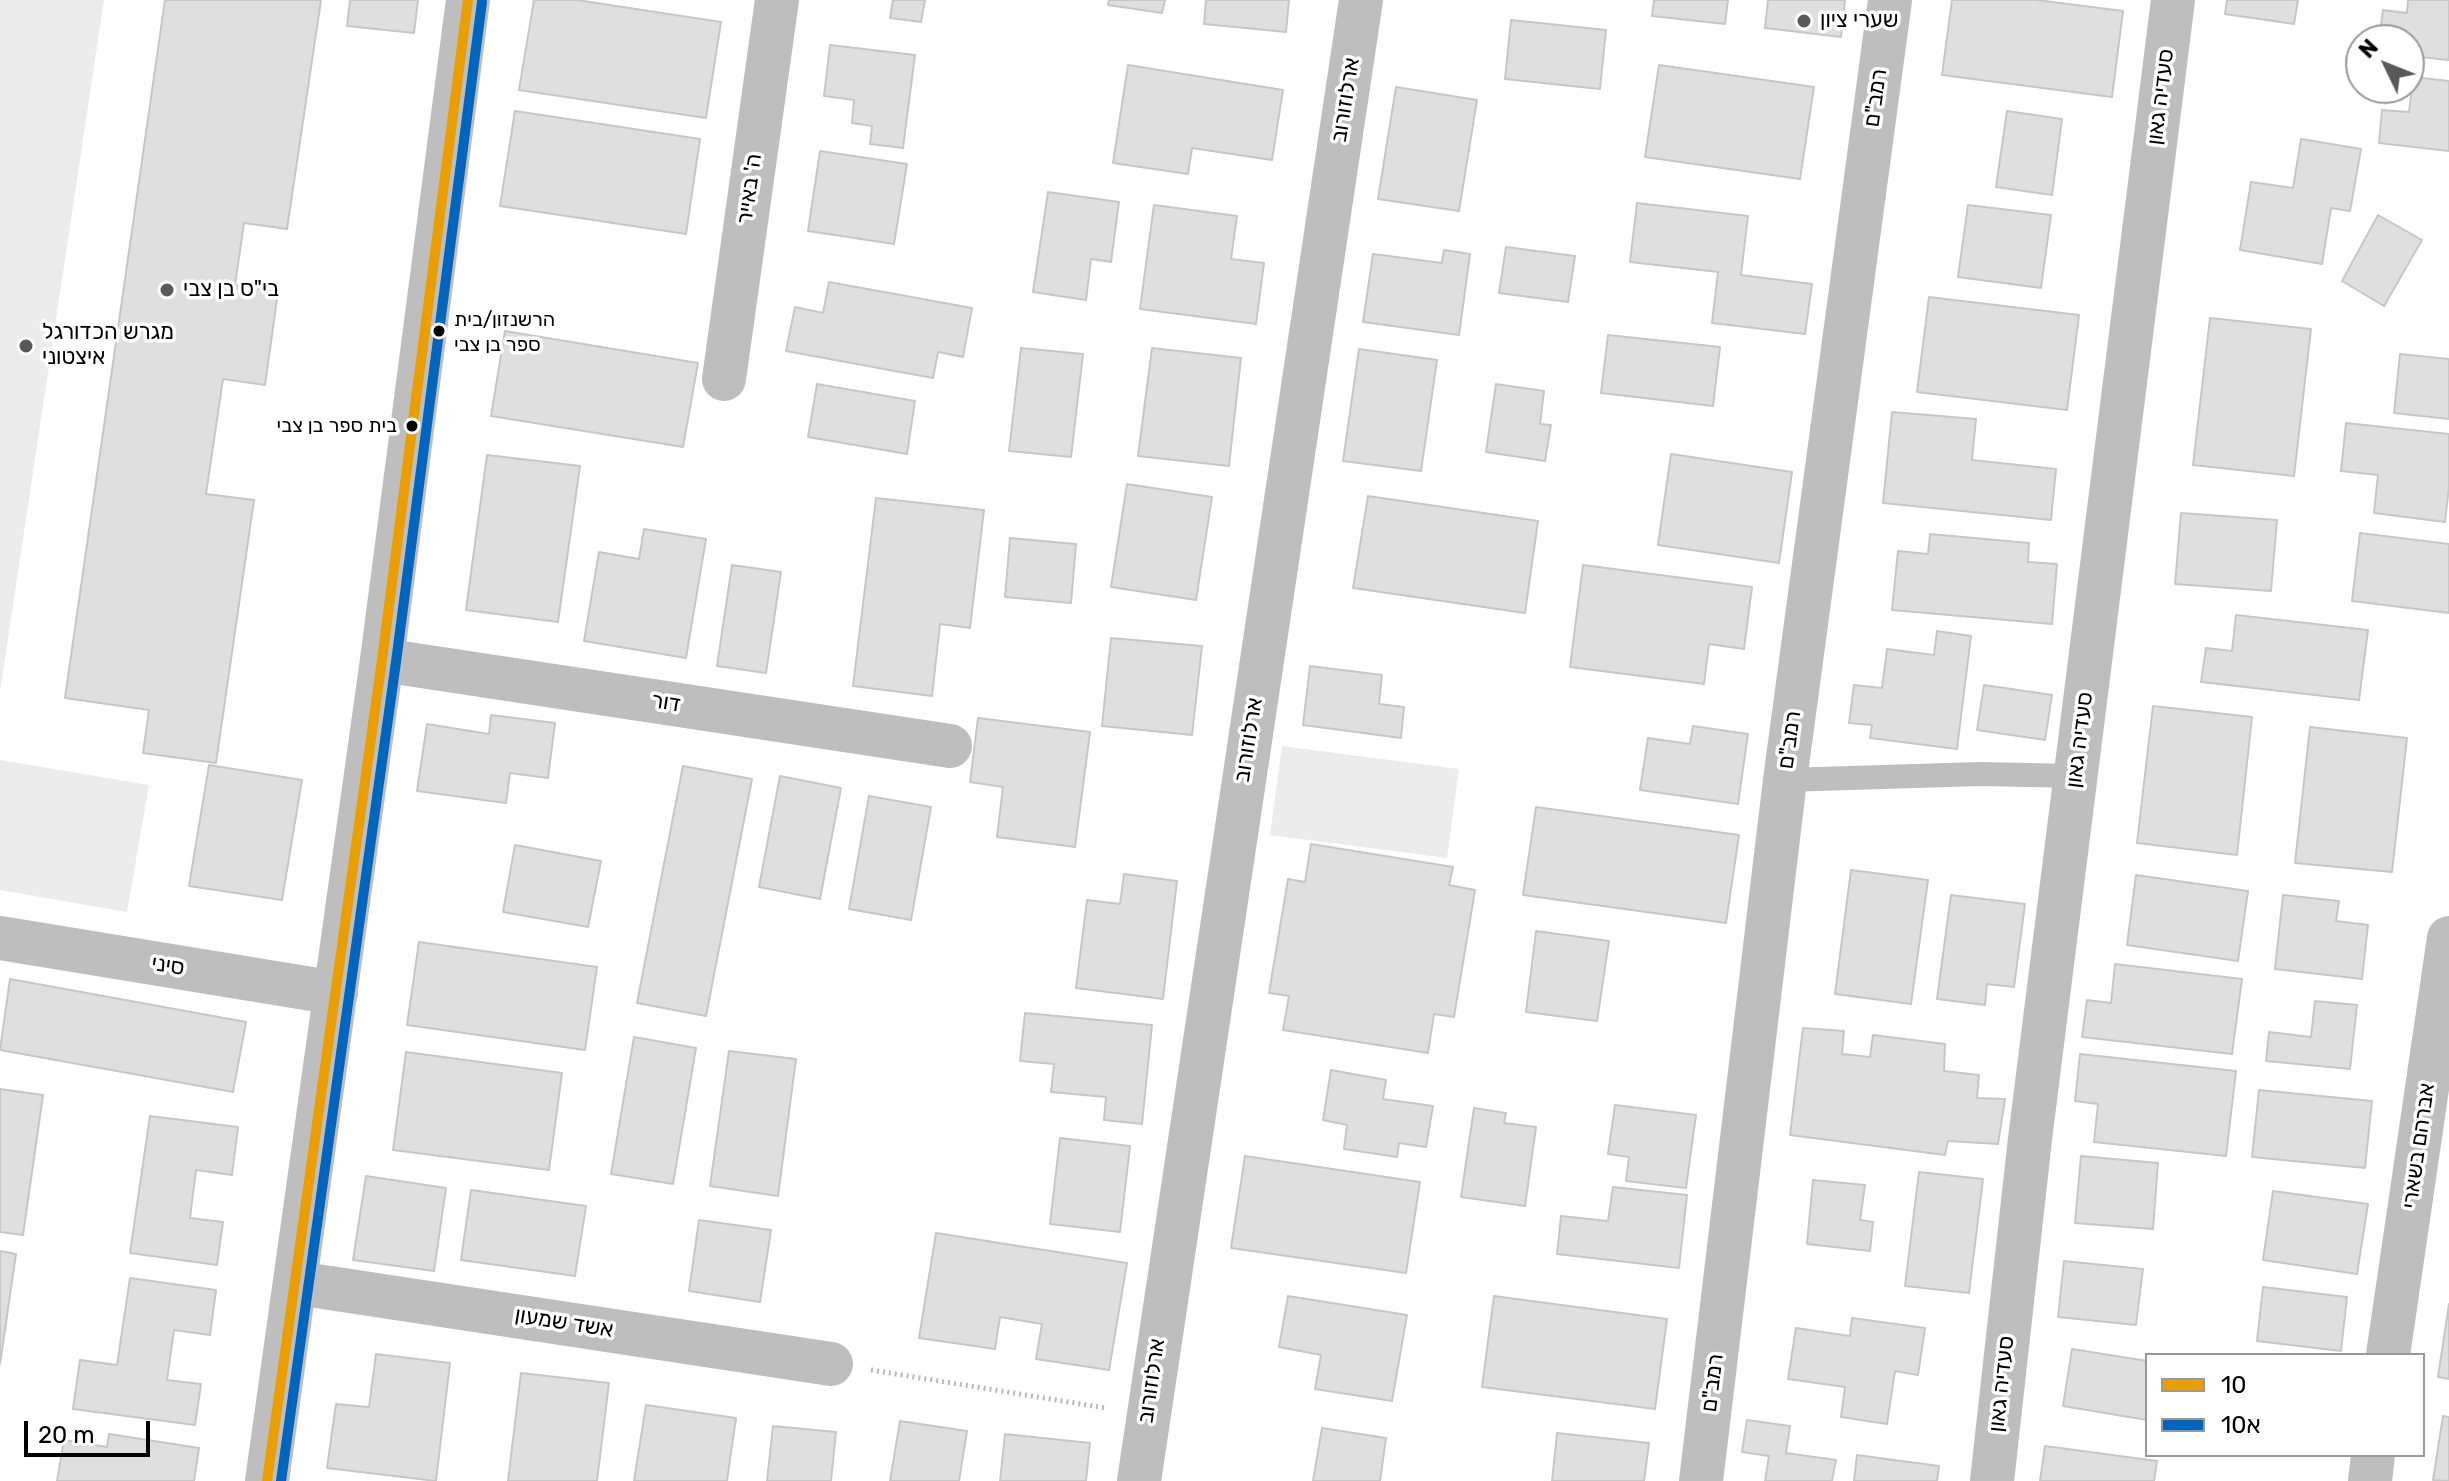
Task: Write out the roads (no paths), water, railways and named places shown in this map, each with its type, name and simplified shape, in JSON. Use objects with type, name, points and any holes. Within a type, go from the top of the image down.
[{"type":"street","points":[[267,1481],[382,660],[468,0]]},
{"type":"street","name":"ה' באייר","points":[[724,379],[777,0]]},
{"type":"street","name":"ארלוזורוב","points":[[1139,1481],[1361,0]]},
{"type":"street","name":"רמב\"ם","points":[[1701,1481],[1785,780],[1890,0]]},
{"type":"street","name":"סעדיה גאון","points":[[1992,1481],[2030,1139],[2173,0]]},
{"type":"street","name":"דור","points":[[382,660],[950,746]]},
{"type":"street","name":"סיני","points":[[0,938],[336,993]]},
{"type":"street","name":"אברהם בשארי","points":[[2388,1353],[2441,1049],[2449,938]]},
{"type":"street","name":"אשד שמעון","points":[[297,1283],[831,1364]]},
{"type":"street","points":[[2370,1481],[2373,1457]]},
{"type":"lane","points":[[1785,780],[1980,774],[2075,776]]},
{"type":"place","name":"שערי ציון","points":[[1804,21]]},
{"type":"place","name":"בי\"ס בן צבי","points":[[167,290]]},
{"type":"place","name":"הרשנזון/בית ספר בן צבי","points":[[439,331]]},
{"type":"place","name":"מגרש הכדורגל איצטוני","points":[[26,346]]},
{"type":"place","name":"בית ספר בן צבי","points":[[412,426]]}]
